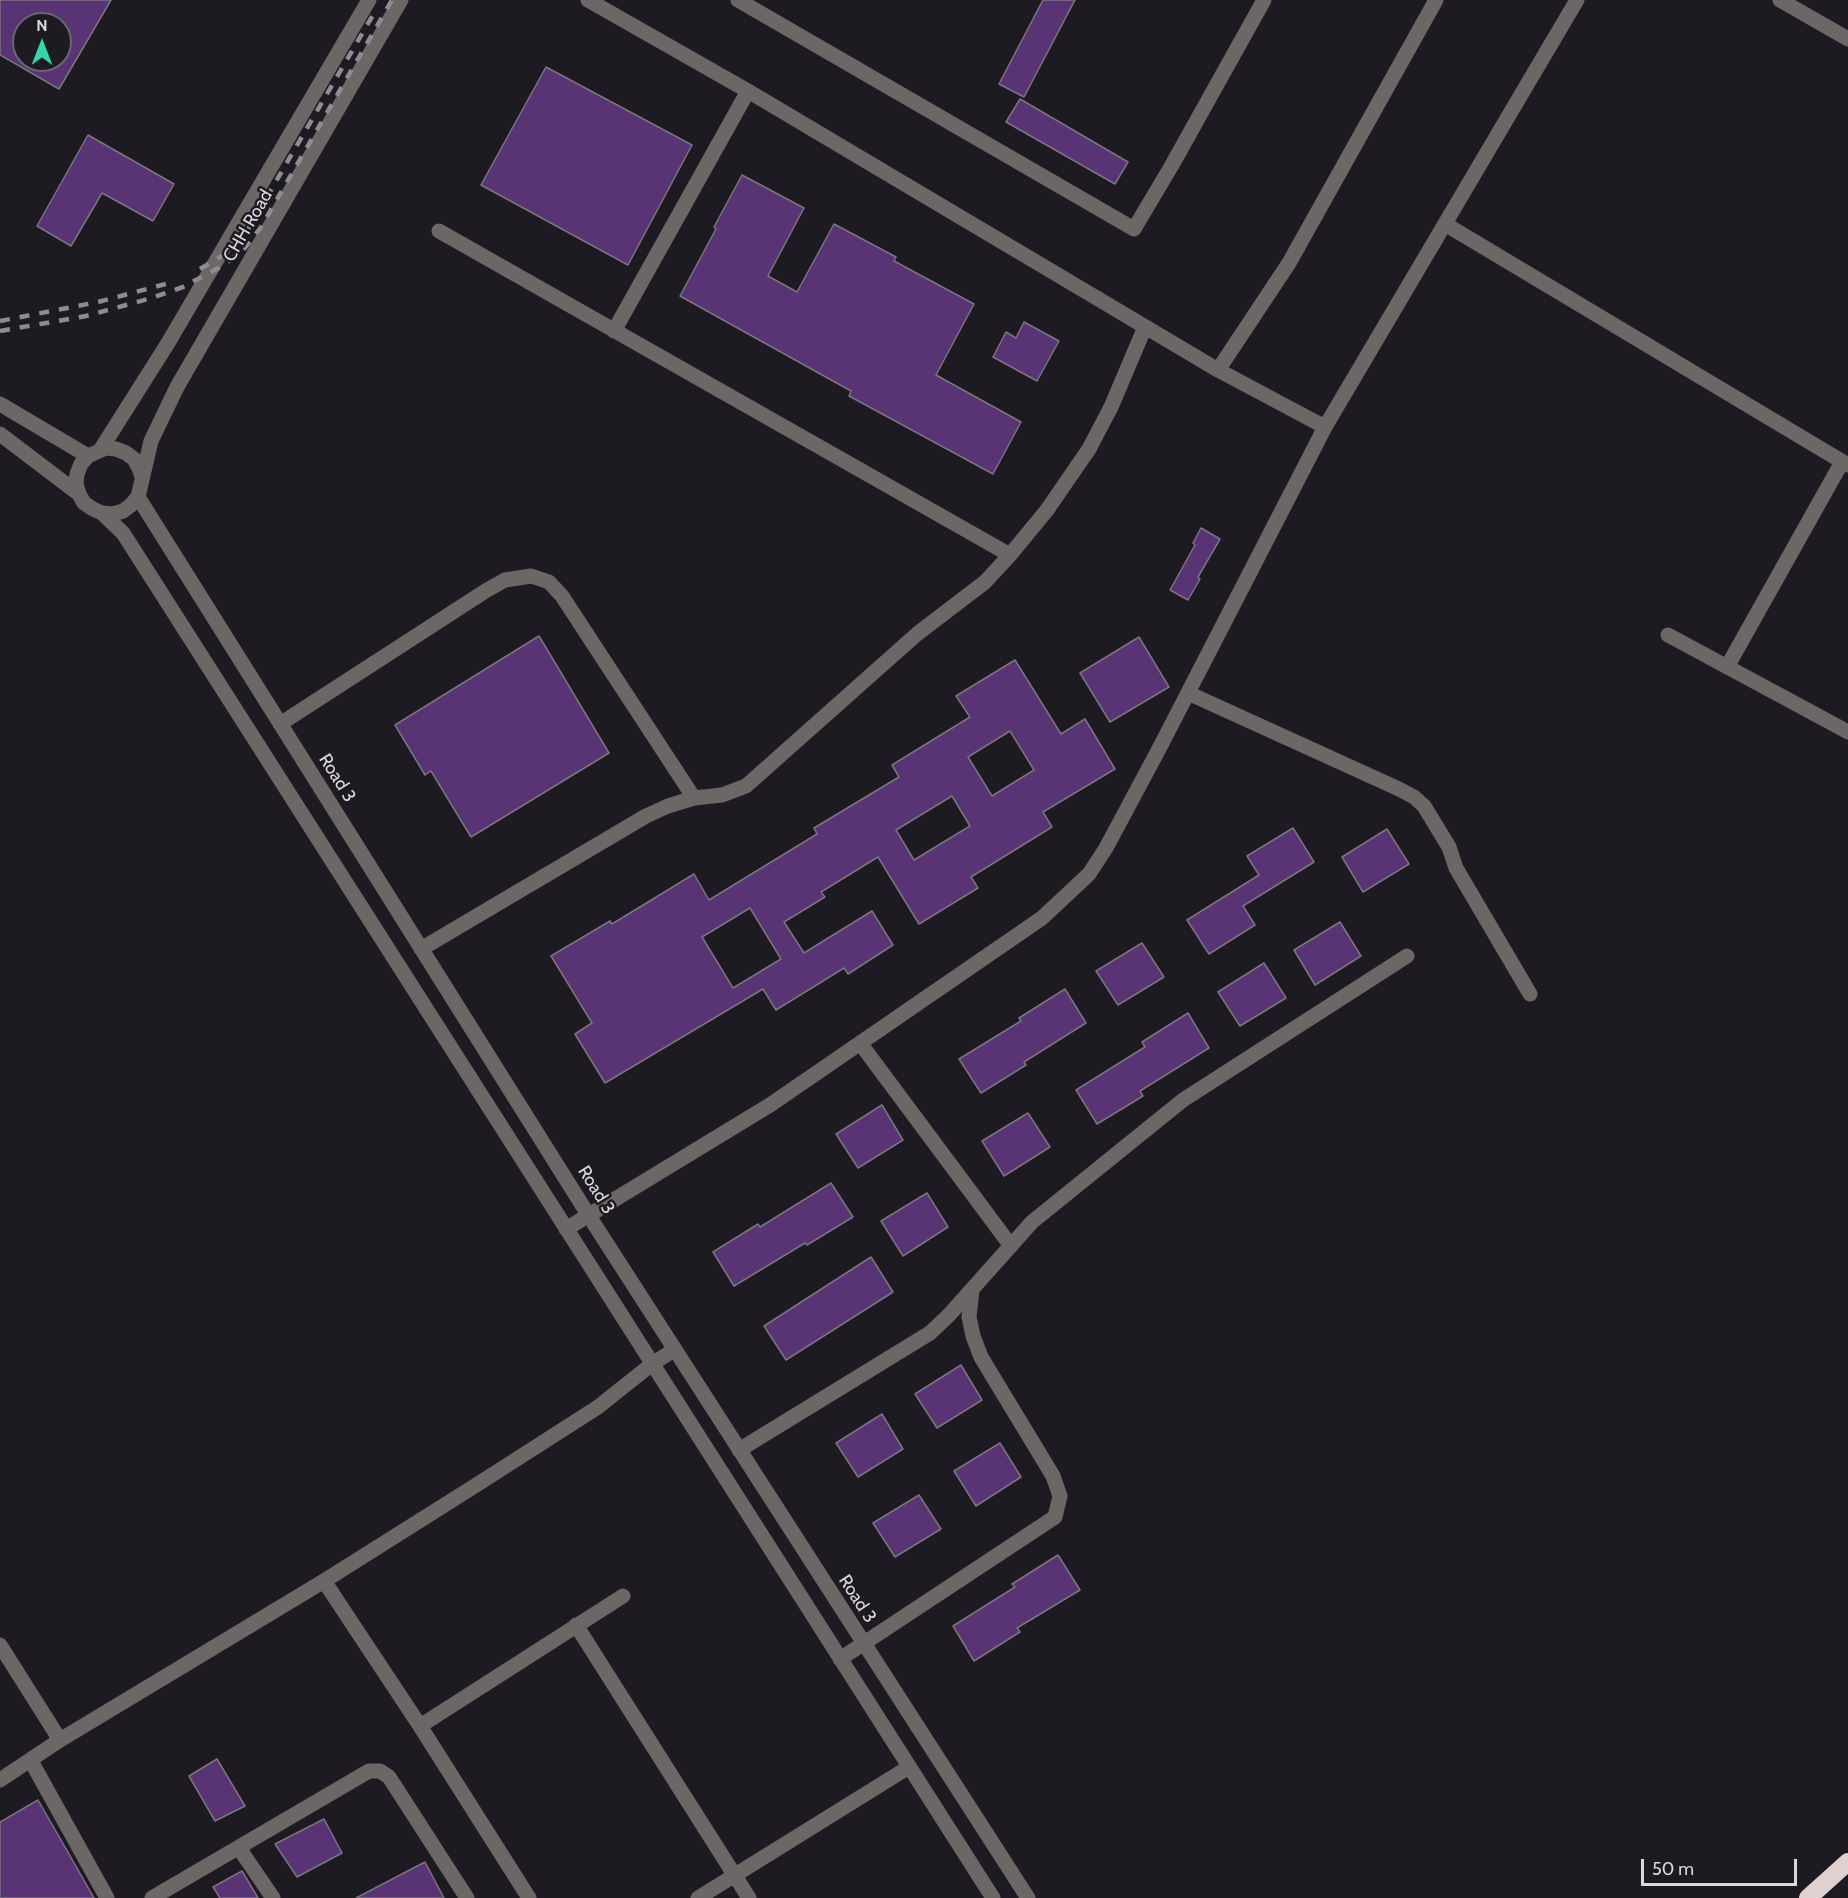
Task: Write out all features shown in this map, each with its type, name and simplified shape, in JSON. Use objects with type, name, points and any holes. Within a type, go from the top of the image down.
[{"type":"highway","points":[[1808,1898],[1848,1862]]},
{"type":"street","points":[[0,404],[94,453],[116,449],[134,459],[142,477],[142,487],[138,497],[131,505],[113,514],[93,510],[84,503],[76,484],[81,464],[94,453],[168,344],[369,0]]},
{"type":"street","name":"CHH Road","points":[[142,477],[151,441],[177,387],[401,0]]},
{"type":"street","points":[[588,0],[748,91],[1218,370],[1325,427]]},
{"type":"street","points":[[738,0],[1134,229],[1264,0]]},
{"type":"street","points":[[1218,370],[1289,263],[1436,0]]},
{"type":"street","points":[[566,1229],[770,1105],[1042,918],[1089,874],[1106,848],[1188,693],[1325,427],[1577,0]]},
{"type":"street","points":[[1780,0],[1848,39]]},
{"type":"street","points":[[614,331],[748,91]]},
{"type":"street","points":[[1444,224],[1845,463],[1727,667]]},
{"type":"street","points":[[439,231],[1010,555]]},
{"type":"street","points":[[421,948],[646,816],[694,798],[722,795],[746,786],[917,634],[984,582],[1047,510],[1089,449],[1111,407],[1145,327]]},
{"type":"street","points":[[0,434],[79,494]]},
{"type":"street","name":"Road 3","points":[[138,497],[674,1350],[1028,1898]]},
{"type":"street","points":[[102,513],[123,533],[993,1898]]},
{"type":"street","points":[[280,724],[488,590],[505,580],[531,576],[549,582],[562,596],[694,798]]},
{"type":"street","points":[[1668,635],[1848,732]]},
{"type":"street","points":[[1188,693],[1414,797],[1424,806],[1449,847],[1456,868],[1530,994]]},
{"type":"street","points":[[739,1450],[930,1333],[972,1290],[1032,1221],[1183,1100],[1407,956]]},
{"type":"street","points":[[860,1043],[1011,1246]]},
{"type":"street","points":[[840,1659],[1055,1517],[1060,1496],[1053,1476],[981,1357],[973,1336],[969,1317],[972,1290]]},
{"type":"street","points":[[0,1780],[60,1740],[324,1581],[598,1407],[652,1364],[674,1350]]},
{"type":"street","points":[[324,1581],[420,1726],[529,1898]]},
{"type":"street","points":[[420,1726],[623,1596]]},
{"type":"street","points":[[576,1625],[749,1898]]},
{"type":"street","points":[[0,1645],[60,1740]]},
{"type":"street","points":[[31,1761],[107,1898]]},
{"type":"street","points":[[698,1898],[909,1767]]},
{"type":"street","points":[[152,1898],[356,1776],[369,1771],[380,1771],[397,1787],[467,1898]]},
{"type":"street","points":[[239,1848],[273,1898]]},
{"type":"building","points":[[0,0],[111,0],[72,67],[72,12],[12,12],[12,62],[0,55]]},
{"type":"building","points":[[1043,0],[1075,0],[1024,97],[999,84]]},
{"type":"building","points":[[546,67],[692,145],[628,265],[481,185]]},
{"type":"building","points":[[30,72],[69,72],[59,89]]},
{"type":"building","points":[[1020,99],[1128,162],[1115,184],[1006,122]]},
{"type":"building","points":[[88,135],[174,184],[153,221],[102,193],[71,246],[37,226]]},
{"type":"building","points":[[742,175],[804,208],[768,276],[797,292],[834,224],[896,257],[894,261],[974,304],[936,375],[1021,422],[993,474],[849,396],[851,391],[680,296]]},
{"type":"building","points":[[1024,322],[1059,341],[1037,381],[993,357],[1006,332],[1016,338]]},
{"type":"building","points":[[1201,528],[1220,539],[1198,577],[1200,579],[1188,600],[1170,590],[1195,545],[1193,543]]},
{"type":"building","points":[[539,636],[609,753],[471,837],[431,771],[425,775],[395,725]]},
{"type":"building","points":[[1139,637],[1169,687],[1110,722],[1080,673]]},
{"type":"building","points":[[1015,660],[1061,734],[1085,719],[1115,769],[1043,812],[1052,827],[971,877],[978,888],[919,924],[878,857],[821,892],[825,897],[784,922],[804,953],[872,911],[893,945],[848,974],[844,968],[776,1010],[763,989],[605,1083],[575,1034],[592,1023],[551,956],[610,921],[612,924],[694,874],[709,900],[817,834],[814,828],[899,777],[892,765],[970,717],[956,696]],"holes":[[[1010,731],[1034,770],[992,796],[968,757]],[[952,796],[970,826],[914,860],[896,830]],[[750,908],[781,959],[733,988],[702,937]]]},
{"type":"building","points":[[1293,828],[1314,862],[1243,906],[1255,925],[1209,954],[1187,920],[1259,875],[1247,856]]},
{"type":"building","points":[[1387,829],[1409,864],[1363,892],[1342,857]]},
{"type":"building","points":[[1340,922],[1361,956],[1315,985],[1294,950]]},
{"type":"building","points":[[1142,943],[1164,977],[1118,1005],[1096,971]]},
{"type":"building","points":[[1264,963],[1286,998],[1240,1026],[1218,992]]},
{"type":"building","points":[[1065,989],[1086,1023],[1024,1062],[1026,1065],[981,1093],[959,1059],[1021,1021],[1019,1018]]},
{"type":"building","points":[[1188,1013],[1209,1048],[1140,1091],[1143,1096],[1097,1124],[1076,1090],[1145,1047],[1142,1042]]},
{"type":"building","points":[[882,1105],[903,1140],[858,1168],[836,1134]]},
{"type":"building","points":[[1028,1113],[1050,1147],[1004,1176],[982,1141]]},
{"type":"building","points":[[831,1183],[853,1217],[734,1286],[713,1252],[758,1224],[760,1227]]},
{"type":"building","points":[[927,1193],[948,1227],[903,1256],[881,1221]]},
{"type":"building","points":[[871,1257],[893,1292],[786,1360],[764,1326]]},
{"type":"building","points":[[961,1365],[982,1400],[937,1428],[915,1394]]},
{"type":"building","points":[[882,1414],[903,1449],[858,1477],[836,1443]]},
{"type":"building","points":[[1000,1443],[1021,1477],[976,1506],[954,1471]]},
{"type":"building","points":[[919,1495],[941,1529],[895,1557],[873,1523]]},
{"type":"building","points":[[1058,1555],[1080,1590],[1017,1628],[1020,1632],[974,1661],[953,1626],[1015,1587],[1012,1584]]},
{"type":"building","points":[[217,1759],[245,1806],[215,1821],[189,1776]]},
{"type":"building","points":[[38,1800],[94,1898],[0,1898],[0,1822]]},
{"type":"building","points":[[324,1819],[342,1853],[297,1877],[275,1844]]},
{"type":"building","points":[[425,1862],[444,1898],[356,1898]]},
{"type":"building","points":[[242,1871],[258,1898],[220,1898],[213,1887]]},
{"type":"railway","points":[[0,331],[86,316],[148,299],[183,287],[224,265],[245,248],[261,227],[392,0]]},
{"type":"railway","points":[[200,269],[232,250],[247,231],[373,15]]},
{"type":"railway","points":[[0,321],[98,302],[173,282]]}]
